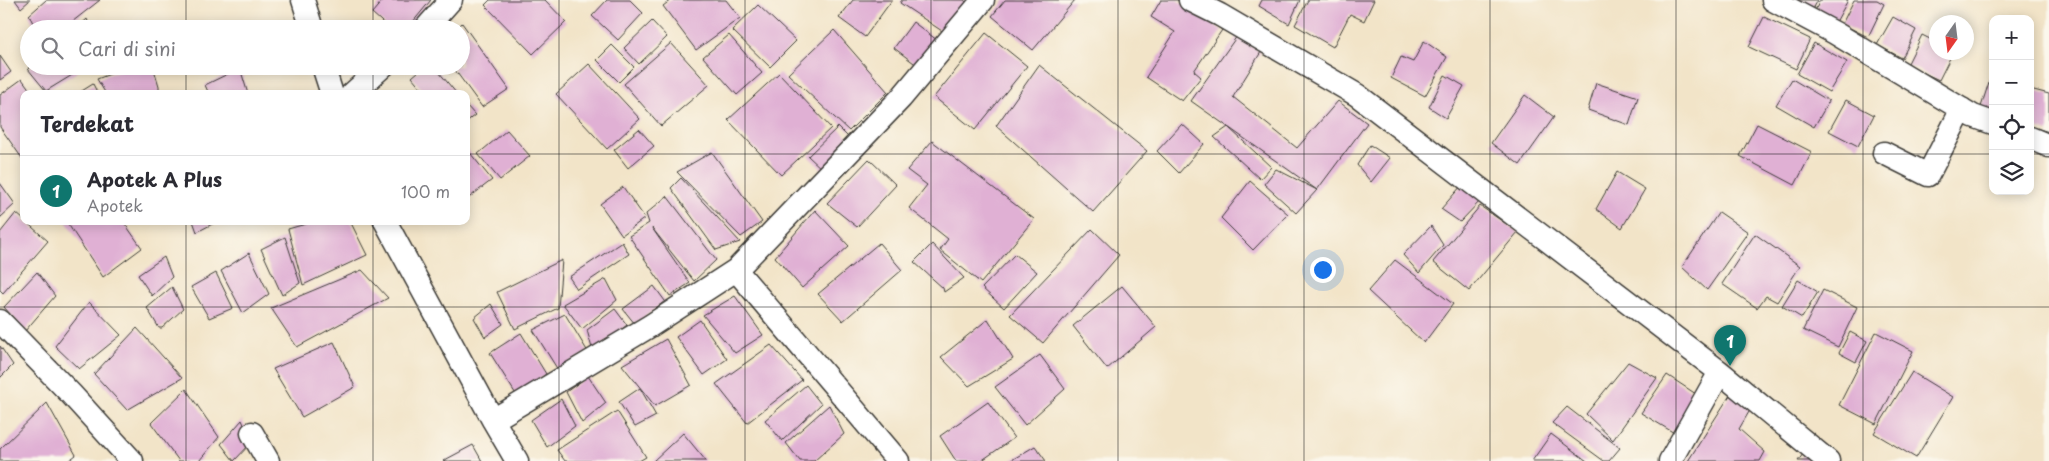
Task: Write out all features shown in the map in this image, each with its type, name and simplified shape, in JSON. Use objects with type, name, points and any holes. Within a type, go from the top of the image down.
[{"type":"street","points":[[303,0],[309,20]]},
{"type":"street","points":[[433,20],[451,0]]},
{"type":"street","points":[[493,420],[642,331],[736,270],[901,98],[983,0]]},
{"type":"street","points":[[1190,0],[1220,15],[1357,95],[1720,372],[1828,461]]},
{"type":"street","points":[[1773,0],[1835,33],[1962,109],[1989,122]]},
{"type":"street","points":[[326,75],[331,90]]},
{"type":"street","points":[[356,90],[373,75]]},
{"type":"street","points":[[1884,154],[1928,175],[1962,109]]},
{"type":"street","points":[[2034,140],[2049,146]]},
{"type":"street","points":[[387,225],[517,461]]},
{"type":"street","points":[[736,270],[898,461]]},
{"type":"street","points":[[0,321],[71,394],[132,461]]},
{"type":"street","points":[[1670,461],[1720,372]]},
{"type":"street","points":[[252,433],[268,461]]},
{"type":"building","points":[[15,0],[30,0],[21,8]]},
{"type":"building","points":[[46,0],[100,0],[74,20],[32,20],[29,15]]},
{"type":"building","points":[[383,0],[431,0],[414,20],[380,20],[372,13]]},
{"type":"building","points":[[490,0],[545,0],[566,22],[533,54],[485,5]]},
{"type":"building","points":[[607,0],[630,0],[643,13],[618,40],[592,16]]},
{"type":"building","points":[[671,0],[726,0],[740,18],[696,50],[663,6]]},
{"type":"building","points":[[853,0],[892,0],[865,37],[839,18]]},
{"type":"building","points":[[902,0],[964,0],[969,4],[948,35],[900,3]]},
{"type":"building","points":[[1005,0],[1075,0],[1033,50],[992,16]]},
{"type":"building","points":[[1161,0],[1177,0],[1222,30],[1194,71],[1201,77],[1182,101],[1146,77],[1175,32],[1151,17]]},
{"type":"building","points":[[1262,0],[1300,0],[1289,24],[1259,6]]},
{"type":"building","points":[[1308,0],[1374,0],[1364,21],[1350,14],[1333,47],[1295,25]]},
{"type":"building","points":[[1791,0],[1817,0],[1811,11]]},
{"type":"building","points":[[1820,0],[1848,0],[1836,22],[1815,11]]},
{"type":"building","points":[[1854,0],[1877,0],[1884,4],[1868,37],[1842,24]]},
{"type":"building","points":[[758,5],[796,41],[770,67],[732,30]]},
{"type":"building","points":[[1764,17],[1810,39],[1796,69],[1749,47]]},
{"type":"building","points":[[1893,17],[1916,30],[1902,58],[1877,45]]},
{"type":"building","points":[[652,21],[667,37],[639,64],[624,48]]},
{"type":"building","points":[[913,22],[937,40],[918,66],[894,48]]},
{"type":"building","points":[[834,30],[888,92],[849,131],[788,74]]},
{"type":"building","points":[[986,33],[1027,66],[975,130],[934,97]]},
{"type":"building","points":[[470,34],[509,89],[482,107],[459,75],[470,75]]},
{"type":"building","points":[[729,35],[762,73],[737,95],[703,57]]},
{"type":"building","points":[[1922,35],[1929,38],[1929,60],[1949,60],[1939,80],[1907,65]]},
{"type":"building","points":[[1237,36],[1261,52],[1233,97],[1297,148],[1338,101],[1367,123],[1317,190],[1191,101]]},
{"type":"building","points":[[1424,41],[1447,57],[1425,96],[1391,78],[1401,57],[1413,62]]},
{"type":"building","points":[[671,43],[709,85],[661,126],[624,84]]},
{"type":"building","points":[[1814,43],[1847,62],[1829,92],[1797,74]]},
{"type":"building","points":[[612,45],[634,67],[619,82],[597,60]]},
{"type":"building","points":[[0,56],[11,72],[0,80]]},
{"type":"building","points":[[589,64],[640,119],[607,149],[556,94]]},
{"type":"building","points":[[1039,65],[1147,151],[1093,212],[996,126]]},
{"type":"building","points":[[779,73],[831,128],[781,175],[728,120]]},
{"type":"building","points":[[33,75],[72,75],[48,90],[45,90]]},
{"type":"building","points":[[108,75],[156,75],[159,90],[104,90],[97,79]]},
{"type":"building","points":[[226,75],[242,75],[247,90],[207,90],[205,85]]},
{"type":"building","points":[[414,75],[441,75],[454,90],[423,90],[412,77]]},
{"type":"building","points":[[1445,75],[1464,86],[1446,118],[1429,107]]},
{"type":"building","points":[[22,79],[30,90],[20,90],[20,155],[0,127],[0,95]]},
{"type":"building","points":[[1792,79],[1829,101],[1814,127],[1776,105]]},
{"type":"building","points":[[1989,82],[1989,113],[1980,110]]},
{"type":"building","points":[[1596,83],[1638,97],[1629,125],[1588,110]]},
{"type":"building","points":[[93,84],[96,90],[83,90]]},
{"type":"building","points":[[2034,90],[2049,94],[2049,132],[2034,127]]},
{"type":"building","points":[[1525,95],[1554,117],[1520,165],[1491,143]]},
{"type":"building","points":[[1846,100],[1874,115],[1858,146],[1829,131]]},
{"type":"building","points":[[470,109],[475,115],[470,119]]},
{"type":"building","points":[[1182,124],[1204,144],[1179,173],[1157,151]]},
{"type":"building","points":[[1757,124],[1812,152],[1795,185],[1740,156]]},
{"type":"building","points":[[838,127],[852,141],[823,170],[808,156]]},
{"type":"building","points":[[1228,127],[1271,167],[1260,179],[1214,137]]},
{"type":"building","points":[[639,129],[654,146],[628,168],[614,150]]},
{"type":"building","points":[[507,130],[530,156],[500,180],[478,154]]},
{"type":"building","points":[[932,141],[1034,219],[981,283],[940,250],[948,239],[909,208],[927,185],[907,170]]},
{"type":"building","points":[[1370,145],[1390,158],[1371,182],[1357,165]]},
{"type":"building","points":[[712,152],[762,222],[741,237],[677,172]]},
{"type":"building","points":[[470,153],[492,180],[470,197]]},
{"type":"building","points":[[869,159],[896,185],[857,227],[827,203]]},
{"type":"building","points":[[1276,169],[1317,190],[1296,213],[1264,184]]},
{"type":"building","points":[[1617,172],[1645,189],[1622,228],[1596,209]]},
{"type":"building","points":[[681,178],[740,242],[716,250],[671,188]]},
{"type":"building","points":[[1250,181],[1288,214],[1253,250],[1221,218]]},
{"type":"building","points":[[0,183],[15,204],[0,218]]},
{"type":"building","points":[[1462,185],[1482,199],[1460,222],[1441,209]]},
{"type":"building","points":[[623,187],[645,218],[622,235],[600,204]]},
{"type":"building","points":[[667,196],[716,260],[694,281],[652,228],[690,283],[670,296],[629,236],[649,223],[646,214]]},
{"type":"building","points":[[1480,206],[1518,232],[1469,291],[1433,262]]},
{"type":"building","points":[[815,210],[849,246],[802,288],[775,257]]},
{"type":"building","points":[[1719,212],[1748,232],[1707,290],[1682,267]]},
{"type":"building","points":[[16,213],[20,216],[20,225],[30,225],[48,241],[3,293],[0,290],[0,233]]},
{"type":"building","points":[[69,225],[126,225],[142,248],[103,277]]},
{"type":"building","points":[[194,225],[210,225],[197,232]]},
{"type":"building","points":[[302,225],[352,225],[367,255],[303,285],[288,229]]},
{"type":"building","points":[[1431,226],[1443,245],[1419,273],[1403,255]]},
{"type":"building","points":[[1092,229],[1119,255],[1043,343],[1010,315]]},
{"type":"building","points":[[1755,234],[1800,266],[1777,302],[1766,296],[1757,308],[1722,284]]},
{"type":"building","points":[[285,237],[300,283],[282,295],[261,249]]},
{"type":"building","points":[[622,242],[629,254],[577,289],[569,277]]},
{"type":"building","points":[[879,243],[902,270],[843,321],[818,294]]},
{"type":"building","points":[[932,244],[964,278],[944,292],[943,288],[914,262]]},
{"type":"building","points":[[249,253],[269,294],[243,313],[221,271]]},
{"type":"building","points":[[1015,254],[1037,272],[1004,308],[982,288]]},
{"type":"building","points":[[164,257],[172,277],[152,296],[138,275]]},
{"type":"building","points":[[562,260],[558,308],[515,329],[497,292]]},
{"type":"building","points":[[1395,260],[1453,304],[1424,343],[1368,291]]},
{"type":"building","points":[[362,270],[388,298],[297,347],[271,308]]},
{"type":"building","points":[[37,272],[55,296],[25,331],[4,307]]},
{"type":"building","points":[[216,273],[233,308],[209,318],[191,287]]},
{"type":"building","points":[[606,279],[617,300],[582,329],[563,304]]},
{"type":"building","points":[[1798,280],[1818,292],[1802,318],[1782,306]]},
{"type":"building","points":[[654,286],[665,301],[635,324],[623,309]]},
{"type":"building","points":[[1122,286],[1156,327],[1107,369],[1073,326]]},
{"type":"building","points":[[172,287],[183,309],[162,328],[159,328],[147,308]]},
{"type":"building","points":[[1823,290],[1857,307],[1838,347],[1803,330]]},
{"type":"building","points":[[735,296],[763,335],[735,353],[703,315]]},
{"type":"building","points":[[89,302],[121,335],[79,369],[55,346]]},
{"type":"building","points":[[491,304],[503,324],[485,337],[474,318]]},
{"type":"building","points":[[615,309],[627,325],[593,352],[587,330]]},
{"type":"building","points":[[565,314],[588,352],[558,370],[533,330]]},
{"type":"building","points":[[988,319],[1013,359],[969,386],[941,357]]},
{"type":"building","points":[[700,320],[727,359],[704,375],[676,337]]},
{"type":"building","points":[[137,328],[182,378],[127,410],[94,374]]},
{"type":"building","points":[[1850,332],[1867,341],[1856,362],[1839,353]]},
{"type":"building","points":[[1876,332],[1913,351],[1876,424],[1839,405]]},
{"type":"building","points":[[521,333],[546,374],[517,396],[490,353]]},
{"type":"building","points":[[666,339],[691,385],[655,406],[622,365]]},
{"type":"building","points":[[334,342],[355,387],[302,417],[273,369]]},
{"type":"building","points":[[771,345],[802,380],[747,423],[716,384]]},
{"type":"building","points":[[0,346],[13,365],[0,378]]},
{"type":"building","points":[[1040,355],[1065,389],[1025,425],[995,387]]},
{"type":"building","points":[[1628,362],[1657,378],[1613,440],[1586,414]]},
{"type":"building","points":[[1912,372],[1953,397],[1916,458],[1874,433]]},
{"type":"building","points":[[1667,375],[1699,396],[1676,434],[1641,413]]},
{"type":"building","points":[[588,376],[606,403],[582,423],[566,392]]},
{"type":"building","points":[[806,385],[821,404],[782,441],[765,420]]},
{"type":"building","points":[[640,388],[656,416],[635,427],[619,402]]},
{"type":"building","points":[[186,389],[219,437],[199,461],[179,461],[151,423]]},
{"type":"building","points":[[1732,392],[1753,405],[1739,429],[1765,452],[1760,461],[1688,461]]},
{"type":"building","points":[[561,399],[575,426],[547,447],[531,420]]},
{"type":"building","points":[[988,402],[1014,438],[981,461],[956,461],[940,436]]},
{"type":"building","points":[[47,403],[76,455],[68,461],[0,461],[0,449]]},
{"type":"building","points":[[829,405],[844,434],[814,461],[800,461],[786,443]]},
{"type":"building","points":[[1567,407],[1620,448],[1609,461],[1604,461],[1552,423]]},
{"type":"building","points":[[617,411],[646,457],[639,461],[565,461],[557,450]]},
{"type":"building","points":[[242,420],[252,442],[234,461],[221,444]]},
{"type":"building","points":[[683,433],[706,461],[653,461]]},
{"type":"building","points":[[1551,434],[1587,461],[1532,461]]},
{"type":"building","points":[[473,445],[482,461],[443,461]]},
{"type":"building","points":[[1035,446],[1046,461],[1010,461]]},
{"type":"building","points":[[1803,454],[1814,461],[1798,461]]},
{"type":"place","name":"Apotek A Plus","points":[[1730,366]]}]
